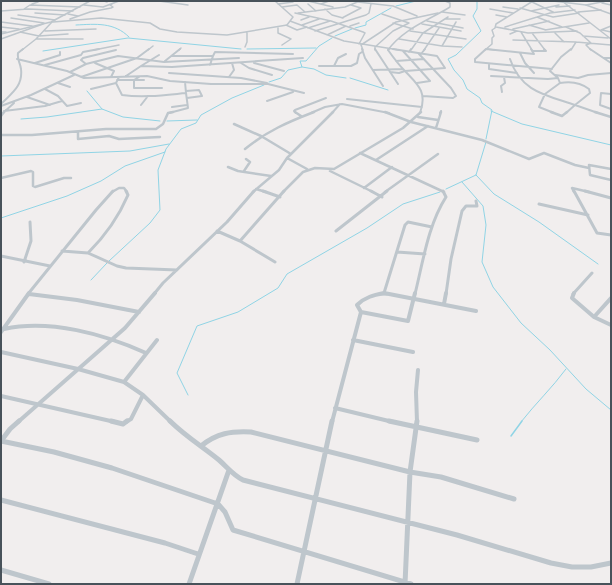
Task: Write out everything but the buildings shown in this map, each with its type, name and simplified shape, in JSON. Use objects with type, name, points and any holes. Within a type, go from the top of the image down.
[{"type":"street","points":[[23,9],[38,2],[37,1]]},
{"type":"street","points":[[1,105],[18,88],[21,67],[17,59],[18,53],[45,31],[52,22],[90,1]]},
{"type":"street","points":[[84,5],[103,7],[119,1]]},
{"type":"street","points":[[159,1],[188,5]]},
{"type":"street","points":[[275,1],[293,18],[286,26]]},
{"type":"street","points":[[278,4],[293,1],[305,12]]},
{"type":"street","points":[[308,1],[336,8]]},
{"type":"street","points":[[320,4],[329,1]]},
{"type":"street","points":[[290,14],[336,8],[351,5],[359,1],[371,4],[393,6],[418,16]]},
{"type":"street","points":[[389,49],[410,31],[450,6],[450,3],[445,1]]},
{"type":"street","points":[[552,69],[489,65],[475,62],[476,59],[492,44],[492,38],[494,36],[492,30],[496,27],[496,24],[519,9],[532,1],[554,12]]},
{"type":"street","points":[[553,1],[586,5],[611,14]]},
{"type":"street","points":[[562,1],[610,38]]},
{"type":"street","points":[[565,2],[569,1]]},
{"type":"street","points":[[586,5],[607,1]]},
{"type":"street","points":[[601,3],[611,5]]},
{"type":"street","points":[[65,21],[111,8],[113,7],[110,5],[112,4]]},
{"type":"street","points":[[308,4],[316,11]]},
{"type":"street","points":[[315,31],[340,24],[368,13],[371,4]]},
{"type":"street","points":[[30,5],[80,7]]},
{"type":"street","points":[[282,7],[297,5]]},
{"type":"street","points":[[342,18],[361,8],[351,5]]},
{"type":"street","points":[[530,11],[559,5]]},
{"type":"street","points":[[551,6],[564,10]]},
{"type":"street","points":[[555,7],[570,6]]},
{"type":"street","points":[[503,7],[530,11],[555,18],[601,10]]},
{"type":"street","points":[[1,10],[10,11],[23,9],[73,11]]},
{"type":"street","points":[[325,9],[331,15],[350,20]]},
{"type":"street","points":[[490,9],[513,13]]},
{"type":"street","points":[[48,14],[55,10]]},
{"type":"street","points":[[429,10],[437,14]]},
{"type":"street","points":[[504,27],[554,12],[575,10]]},
{"type":"street","points":[[442,12],[465,15]]},
{"type":"street","points":[[35,13],[137,20],[150,23],[160,29],[186,33],[227,35],[286,26],[297,30],[331,21]]},
{"type":"street","points":[[295,13],[331,21],[364,32],[360,45],[362,52],[383,86]]},
{"type":"street","points":[[424,13],[428,14]]},
{"type":"street","points":[[374,47],[393,31],[409,24],[382,14]]},
{"type":"street","points":[[360,45],[393,23],[428,14],[448,16],[445,19]]},
{"type":"street","points":[[18,15],[55,20]]},
{"type":"street","points":[[496,15],[507,17]]},
{"type":"street","points":[[301,20],[310,16]]},
{"type":"street","points":[[537,17],[577,31],[590,43]]},
{"type":"street","points":[[11,18],[46,23]]},
{"type":"street","points":[[1,33],[52,22],[93,18]]},
{"type":"street","points":[[302,25],[320,19]]},
{"type":"street","points":[[410,52],[423,33],[432,27],[445,19],[460,19]]},
{"type":"street","points":[[290,21],[339,40],[360,45],[439,56],[445,68],[419,70],[373,70]]},
{"type":"street","points":[[427,21],[463,28]]},
{"type":"street","points":[[512,29],[549,21]]},
{"type":"street","points":[[1,22],[32,26]]},
{"type":"street","points":[[442,46],[456,22]]},
{"type":"street","points":[[545,30],[590,22]]},
{"type":"street","points":[[1,39],[46,23]]},
{"type":"street","points":[[393,23],[413,29]]},
{"type":"street","points":[[327,35],[348,26],[359,24]]},
{"type":"street","points":[[422,24],[461,31]]},
{"type":"street","points":[[529,25],[554,33],[564,42]]},
{"type":"street","points":[[1,26],[19,29]]},
{"type":"street","points":[[601,30],[611,26]]},
{"type":"street","points":[[60,30],[64,27]]},
{"type":"street","points":[[496,27],[504,27],[521,32],[532,33],[577,31]]},
{"type":"street","points":[[278,28],[278,33],[291,39],[282,44]]},
{"type":"street","points":[[419,54],[439,28]]},
{"type":"street","points":[[45,31],[96,29]]},
{"type":"street","points":[[601,30],[611,32]]},
{"type":"street","points":[[410,31],[466,38]]},
{"type":"street","points":[[510,34],[518,31]]},
{"type":"street","points":[[20,32],[39,36],[68,34]]},
{"type":"street","points":[[245,48],[247,42],[247,32]]},
{"type":"street","points":[[486,49],[534,54],[521,32]]},
{"type":"street","points":[[532,33],[546,51],[532,51]]},
{"type":"street","points":[[584,36],[610,38]]},
{"type":"street","points":[[36,39],[83,39]]},
{"type":"street","points":[[399,39],[442,46],[462,47]]},
{"type":"street","points":[[513,40],[576,42],[611,45]]},
{"type":"street","points":[[560,82],[556,75],[550,71],[558,60],[570,51],[576,42]]},
{"type":"street","points":[[590,43],[586,46],[611,63]]},
{"type":"street","points":[[44,65],[81,55],[83,52],[119,45]]},
{"type":"street","points":[[80,78],[137,58],[153,46]]},
{"type":"street","points":[[374,47],[398,84]]},
{"type":"street","points":[[156,68],[181,48]]},
{"type":"street","points":[[330,171],[395,133],[418,116],[422,107],[423,91],[417,82],[396,61],[389,49]]},
{"type":"street","points":[[86,64],[81,60],[83,58],[116,50]]},
{"type":"street","points":[[403,51],[430,81],[417,82]]},
{"type":"street","points":[[34,63],[60,55],[60,52]]},
{"type":"street","points":[[210,65],[215,52],[241,54],[293,54]]},
{"type":"street","points":[[319,66],[351,66],[357,63],[359,54],[362,52]]},
{"type":"street","points":[[520,53],[528,67],[534,73]]},
{"type":"street","points":[[237,63],[241,54]]},
{"type":"street","points":[[334,66],[338,58],[346,54]]},
{"type":"street","points":[[419,54],[451,88],[456,98],[423,96]]},
{"type":"street","points":[[126,76],[159,55]]},
{"type":"street","points":[[70,72],[86,64],[118,56],[164,62],[239,58]]},
{"type":"street","points":[[172,56],[213,56]]},
{"type":"street","points":[[141,66],[156,68],[303,58]]},
{"type":"street","points":[[603,58],[611,58]]},
{"type":"street","points":[[17,59],[70,72],[80,78],[139,76],[185,82],[268,84]]},
{"type":"street","points":[[396,61],[424,59]]},
{"type":"street","points":[[510,59],[519,77],[532,89],[611,117]]},
{"type":"street","points":[[252,62],[284,71]]},
{"type":"street","points":[[94,63],[115,72],[111,77]]},
{"type":"street","points":[[241,63],[249,68],[272,75]]},
{"type":"street","points":[[229,77],[234,70],[232,64]]},
{"type":"street","points":[[489,65],[490,68],[517,73]]},
{"type":"street","points":[[161,78],[168,73],[172,67]]},
{"type":"street","points":[[390,72],[401,73],[404,70]]},
{"type":"street","points":[[168,73],[229,77],[264,82],[304,93]]},
{"type":"street","points":[[556,75],[578,78],[588,75],[611,73]]},
{"type":"street","points":[[1,105],[19,100],[74,75]]},
{"type":"street","points":[[139,76],[134,80],[133,87],[136,89],[162,88]]},
{"type":"street","points":[[491,76],[548,79],[558,78]]},
{"type":"street","points":[[119,77],[117,82],[122,95],[148,96],[199,90],[202,96],[187,98]]},
{"type":"street","points":[[502,92],[501,86],[505,83],[504,77]]},
{"type":"street","points":[[548,79],[560,82],[574,82],[591,91],[564,116],[559,116],[539,107],[545,94],[560,82]]},
{"type":"street","points":[[91,89],[117,82],[144,80]]},
{"type":"street","points":[[1,135],[32,135],[106,129],[156,129],[163,124],[168,113],[187,109],[185,82]]},
{"type":"street","points":[[58,83],[70,87]]},
{"type":"street","points":[[45,89],[58,96],[69,106],[81,103]]},
{"type":"street","points":[[267,101],[294,91]]},
{"type":"street","points":[[611,94],[601,93],[599,103],[611,109]]},
{"type":"street","points":[[142,105],[148,96]]},
{"type":"street","points":[[26,97],[50,105]]},
{"type":"street","points":[[301,116],[294,111],[326,98]]},
{"type":"street","points":[[347,99],[422,107]]},
{"type":"street","points":[[1,116],[4,111],[19,100]]},
{"type":"street","points":[[4,111],[50,105],[62,101]]},
{"type":"street","points":[[340,104],[286,158],[279,170],[256,189],[227,222],[155,292],[139,312],[112,339],[10,429],[1,441],[54,452],[97,464],[218,504],[225,512],[233,530],[304,553],[411,584]]},
{"type":"street","points":[[245,149],[260,136],[301,116],[325,107],[340,104],[382,111],[411,122],[482,140],[529,159],[544,153],[575,165],[589,168],[590,165],[611,169]]},
{"type":"street","points":[[172,107],[187,106]]},
{"type":"street","points":[[436,128],[441,111]]},
{"type":"street","points":[[418,116],[438,120]]},
{"type":"street","points":[[234,124],[260,136],[291,154]]},
{"type":"street","points":[[376,160],[428,126]]},
{"type":"street","points":[[78,132],[78,139],[109,136],[119,139],[160,137]]},
{"type":"street","points":[[360,153],[409,174],[446,194],[432,227],[408,321],[361,312]]},
{"type":"street","points":[[336,231],[366,207],[382,197],[409,174],[438,154]]},
{"type":"street","points":[[286,158],[307,169]]},
{"type":"street","points":[[244,171],[250,162],[246,159]]},
{"type":"street","points":[[228,167],[271,176]]},
{"type":"street","points":[[240,241],[298,176],[307,169],[320,167],[382,197]]},
{"type":"street","points":[[364,188],[392,167]]},
{"type":"street","points":[[589,168],[590,175],[611,180]]},
{"type":"street","points":[[1,178],[31,171],[33,172],[33,186],[35,187],[64,178],[71,178]]},
{"type":"street","points":[[2,331],[50,266],[110,194],[119,188],[124,188],[128,195],[124,204],[100,241],[88,253]]},
{"type":"street","points":[[611,198],[572,188],[597,233],[611,235]]},
{"type":"street","points":[[256,189],[280,197]]},
{"type":"street","points":[[444,304],[451,259],[462,211],[466,206],[478,206],[476,201]]},
{"type":"street","points":[[539,204],[588,215]]},
{"type":"street","points":[[24,262],[31,241],[30,222]]},
{"type":"street","points":[[384,293],[398,252],[405,225],[408,222],[432,227]]},
{"type":"street","points":[[217,231],[240,241],[275,262]]},
{"type":"street","points":[[62,251],[88,253],[117,266],[177,270]]},
{"type":"street","points":[[398,252],[425,254]]},
{"type":"street","points":[[1,256],[24,262],[50,266]]},
{"type":"street","points":[[592,273],[573,294],[572,298],[594,317],[611,325]]},
{"type":"street","points":[[297,584],[335,408],[361,312],[357,305],[362,300],[384,293],[476,311]]},
{"type":"street","points":[[29,294],[77,300],[139,312]]},
{"type":"street","points":[[594,317],[611,298]]},
{"type":"street","points":[[2,331],[18,325],[73,331],[112,339],[146,353]]},
{"type":"street","points":[[124,382],[157,340]]},
{"type":"street","points":[[354,340],[412,352]]},
{"type":"street","points":[[1,352],[78,369],[124,382],[143,395],[172,425],[244,480],[457,535],[551,563],[572,567],[592,567],[611,563]]},
{"type":"street","points":[[405,583],[410,472],[417,428],[416,392],[418,370]]},
{"type":"street","points":[[1,396],[123,424],[131,419],[143,395]]},
{"type":"street","points":[[335,408],[417,428],[477,440]]},
{"type":"street","points":[[201,446],[218,433],[234,431],[251,432],[410,472],[441,477],[514,499]]},
{"type":"street","points":[[189,584],[198,554],[218,504],[229,470]]},
{"type":"street","points":[[1,500],[165,543],[198,554]]},
{"type":"street","points":[[1,570],[49,584]]},
{"type":"waterway","points":[[396,6],[416,1]]},
{"type":"waterway","points":[[477,1],[477,9],[473,16],[481,31],[456,55],[448,59],[454,70],[463,80],[467,89],[480,98],[482,103],[492,111]]},
{"type":"waterway","points":[[355,28],[366,25],[366,22],[391,8]]},
{"type":"waterway","points":[[76,25],[98,24],[111,26],[129,37]]},
{"type":"waterway","points":[[335,36],[352,29]]},
{"type":"waterway","points":[[43,51],[128,38],[241,49]]},
{"type":"waterway","points":[[302,67],[300,61],[306,61],[319,46],[332,38]]},
{"type":"waterway","points":[[247,49],[316,48]]},
{"type":"waterway","points":[[269,82],[281,78],[288,70],[302,67]]},
{"type":"waterway","points":[[302,67],[314,69],[326,75],[346,78]]},
{"type":"waterway","points":[[350,78],[388,90]]},
{"type":"waterway","points":[[165,152],[181,129],[196,123],[201,115],[232,98],[264,85]]},
{"type":"waterway","points":[[87,91],[102,109]]},
{"type":"waterway","points":[[21,119],[47,117],[102,109]]},
{"type":"waterway","points":[[102,109],[123,117],[160,121]]},
{"type":"waterway","points":[[486,139],[492,111]]},
{"type":"waterway","points":[[492,111],[522,124],[611,145]]},
{"type":"waterway","points":[[167,121],[197,120]]},
{"type":"waterway","points":[[476,175],[486,142]]},
{"type":"waterway","points":[[1,156],[130,151],[169,144]]},
{"type":"waterway","points":[[1,218],[67,196],[101,181],[125,166],[165,152]]},
{"type":"waterway","points":[[109,261],[150,223],[160,210],[158,170],[165,152]]},
{"type":"waterway","points":[[446,189],[476,175]]},
{"type":"waterway","points":[[476,175],[494,194],[539,222],[598,264]]},
{"type":"waterway","points":[[462,182],[483,206],[486,225],[482,262],[493,287],[521,323],[550,350],[586,389],[611,410]]},
{"type":"waterway","points":[[188,395],[177,373],[197,326],[238,312],[278,288],[287,274],[367,228],[403,204],[440,192]]},
{"type":"waterway","points":[[91,280],[107,263]]},
{"type":"waterway","points":[[521,422],[566,369]]},
{"type":"waterway","points":[[511,436],[522,421]]}]
